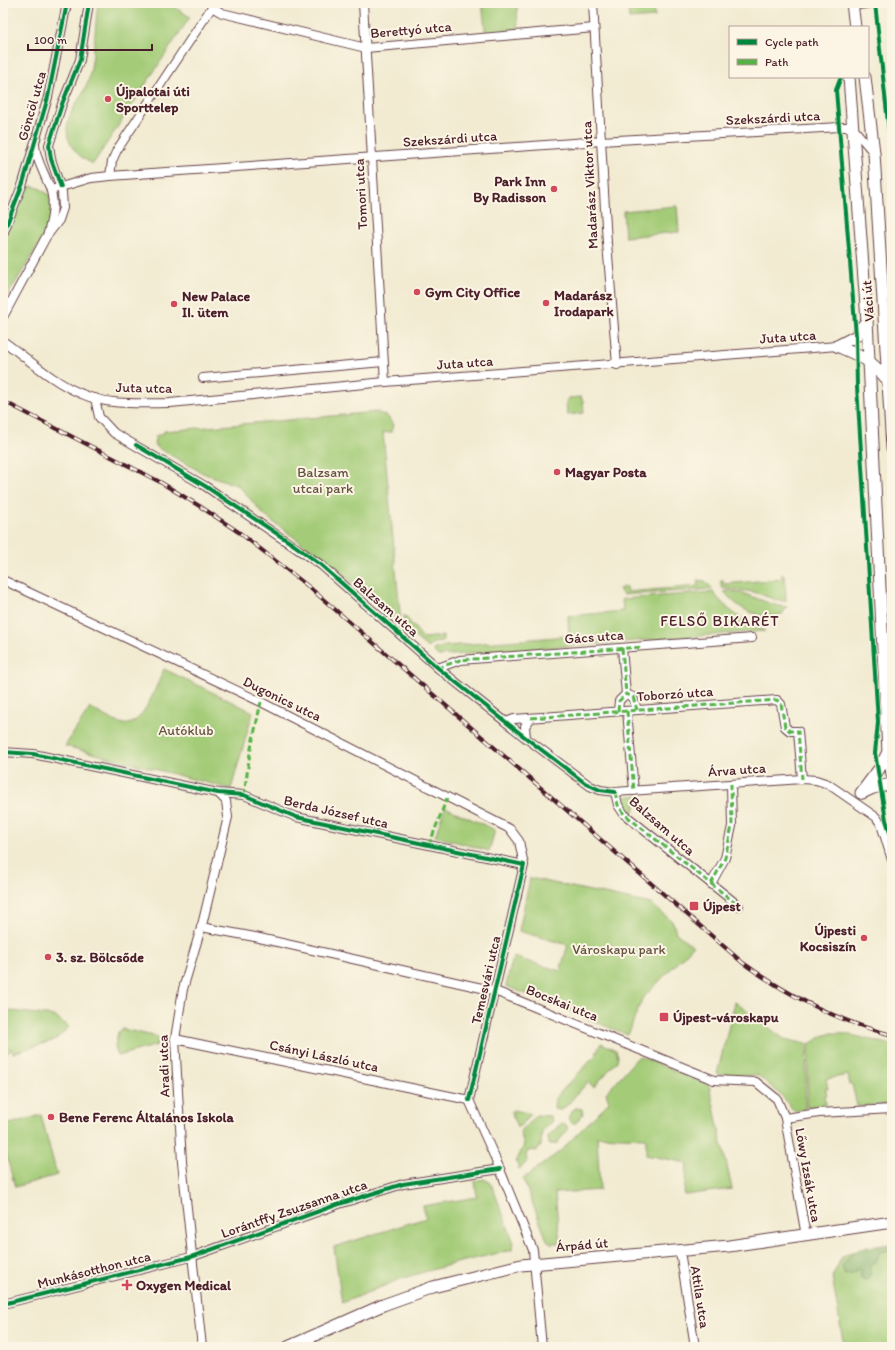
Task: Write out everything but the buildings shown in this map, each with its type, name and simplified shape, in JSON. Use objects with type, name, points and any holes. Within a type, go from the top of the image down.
[{"type":"main road","points":[[852,5],[855,26]]},
{"type":"main road","name":"Váci út","points":[[849,78],[867,320],[888,752],[892,774]]},
{"type":"main road","name":"Váci út","points":[[865,78],[874,153],[892,448]]},
{"type":"main road","points":[[867,320],[871,334],[879,341],[882,338],[885,324]]},
{"type":"main road","points":[[837,346],[856,336],[867,320]]},
{"type":"main road","points":[[837,346],[868,360],[877,367],[889,382]]},
{"type":"main road","points":[[861,793],[879,769],[888,752]]},
{"type":"main road","points":[[861,793],[873,788],[892,784]]},
{"type":"main road","name":"Árpád út","points":[[288,1347],[383,1305],[433,1287],[477,1275],[535,1264],[680,1251],[806,1236],[892,1222]]},
{"type":"street","name":"Göncöl utca","points":[[3,234],[22,184],[50,87],[67,3]]},
{"type":"street","name":"Göncöl utca","points":[[46,237],[61,215],[63,203],[61,187],[51,160],[49,145],[62,104],[80,60],[88,3]]},
{"type":"street","name":"Tomori utca","points":[[363,3],[385,382]]},
{"type":"street","name":"Madarász Viktor utca","points":[[593,3],[616,365]]},
{"type":"street","points":[[852,5],[872,3]]},
{"type":"street","name":"Berettyó utca","points":[[213,5],[222,13],[366,48],[594,28]]},
{"type":"street","points":[[110,176],[112,161],[117,150],[213,5]]},
{"type":"street","name":"Szekszárdi utca","points":[[51,190],[91,178],[110,176],[601,141],[852,127]]},
{"type":"street","points":[[852,127],[874,153]]},
{"type":"street","name":"Göncöl utca","points":[[35,136],[36,157],[51,190],[53,210],[46,237]]},
{"type":"street","points":[[3,317],[46,237]]},
{"type":"street","points":[[3,341],[69,388],[82,395],[95,398]]},
{"type":"street","name":"Juta utca","points":[[95,398],[140,403],[170,403],[385,382],[616,365],[837,346]]},
{"type":"street","points":[[203,378],[383,362]]},
{"type":"street","name":"Balzsam utca","points":[[95,398],[99,417],[114,433],[205,486],[294,545],[321,565],[438,668],[526,738],[585,783],[600,790],[615,792],[618,805],[624,814],[739,906]]},
{"type":"street","name":"Dugonics utca","points":[[3,580],[261,702],[510,829],[520,841],[524,865]]},
{"type":"street","name":"Gács utca","points":[[438,668],[460,660],[752,638]]},
{"type":"street","points":[[618,711],[619,701],[626,694],[622,648]]},
{"type":"street","points":[[626,694],[633,697],[637,710]]},
{"type":"street","name":"Toborzó utca","points":[[506,722],[514,719],[777,700],[781,704],[785,727],[790,731],[798,731],[802,778]]},
{"type":"street","points":[[627,711],[634,791]]},
{"type":"street","points":[[526,738],[525,726],[531,718]]},
{"type":"street","name":"Berda József utca","points":[[3,752],[33,754],[218,793],[244,795],[296,816],[524,865]]},
{"type":"street","name":"Árva utca","points":[[615,792],[802,778],[816,780],[828,784],[873,815],[879,821],[892,860]]},
{"type":"street","points":[[711,884],[725,858],[732,826],[731,784]]},
{"type":"street","name":"Aradi utca","points":[[202,1347],[191,1257],[182,1162],[174,1039],[183,989],[201,927],[228,817],[226,801],[218,793]]},
{"type":"street","points":[[854,803],[861,793]]},
{"type":"street","name":"Temesvári utca","points":[[469,1100],[524,865]]},
{"type":"street","name":"Bocskai utca","points":[[201,927],[255,936],[495,991],[714,1080],[756,1082],[778,1099],[785,1118]]},
{"type":"street","name":"Csányi László utca","points":[[174,1039],[469,1100]]},
{"type":"street","points":[[469,1100],[529,1237],[535,1264],[542,1347]]},
{"type":"street","points":[[785,1118],[819,1113],[892,1109]]},
{"type":"street","name":"Lőwy Izsák utca","points":[[785,1118],[806,1236]]},
{"type":"street","name":"Lorántffy Zsuzsanna utca","points":[[191,1257],[403,1184],[500,1168]]},
{"type":"street","name":"Attila utca","points":[[680,1251],[695,1347]]},
{"type":"street","name":"Munkásotthon utca","points":[[3,1304],[191,1257]]},
{"type":"green space","name":"Újpalotai úti Sporttelep","points":[[98,3],[168,3],[190,17],[93,164],[81,156],[72,146],[67,133],[67,126],[71,113],[89,79]]},
{"type":"green space","points":[[482,3],[517,3],[518,34],[486,36]]},
{"type":"green space","points":[[633,3],[653,3],[655,17],[629,19],[628,7],[633,7]]},
{"type":"green space","points":[[32,186],[37,187],[49,195],[55,203],[58,213],[3,303],[3,240],[21,193]]},
{"type":"green space","points":[[677,206],[679,232],[625,237],[623,211]]},
{"type":"green space","points":[[581,397],[583,401],[584,413],[567,415],[566,402],[568,398]]},
{"type":"green space","name":"Balzsam utcai park","points":[[377,412],[388,417],[393,425],[391,432],[383,433],[401,623],[326,561],[264,515],[239,486],[203,473],[158,448],[154,443],[156,436],[164,433],[164,431]]},
{"type":"green space","points":[[782,573],[785,576],[786,601],[773,599],[753,592],[722,588],[720,582],[723,579],[723,584],[782,579]]},
{"type":"green space","points":[[697,580],[705,581],[713,589],[623,595],[619,589],[626,586],[627,592],[698,586]]},
{"type":"green space","points":[[724,591],[732,591],[748,595],[771,604],[787,607],[782,614],[774,616],[758,615],[742,608]]},
{"type":"green space","points":[[713,592],[724,605],[736,615],[765,631],[438,656],[433,651],[434,649],[446,646],[569,636],[568,616],[623,611],[622,599]]},
{"type":"green space","points":[[404,615],[423,638],[443,636],[443,642],[433,643],[428,648],[404,628]]},
{"type":"green space","name":"Autóklub","points":[[164,669],[253,712],[231,789],[65,746],[90,708],[124,724],[131,723],[137,719],[143,712],[153,694]]},
{"type":"green space","points":[[638,795],[634,812],[631,813],[621,803],[621,799],[624,797]]},
{"type":"green space","points":[[445,807],[495,830],[489,851],[435,836]]},
{"type":"green space","name":"Városkapu park","points":[[530,878],[651,904],[673,922],[676,933],[693,946],[642,999],[628,1035],[506,986],[513,957],[560,971],[568,945],[519,931]]},
{"type":"green space","points":[[735,1002],[784,1039],[807,1044],[805,1109],[794,1111],[782,1096],[759,1076],[717,1074]]},
{"type":"green space","points":[[3,1010],[54,1016],[69,1027],[55,1040],[13,1053],[11,1048],[9,1052],[3,1055]]},
{"type":"green space","points":[[123,1029],[158,1037],[157,1045],[118,1056],[115,1046],[118,1032]]},
{"type":"green space","points":[[832,1033],[847,1034],[892,1045],[892,1104],[857,1106],[852,1084],[850,1085],[848,1075],[826,1079],[828,1089],[825,1089],[827,1095],[824,1096],[826,1104],[807,1108],[809,1044]]},
{"type":"green space","points":[[601,1043],[616,1050],[618,1056],[617,1061],[594,1087],[588,1082],[565,1107],[561,1110],[554,1109],[555,1098],[595,1056]]},
{"type":"green space","points":[[639,1056],[709,1085],[732,1189],[684,1195],[687,1163],[646,1155],[646,1138],[597,1136],[600,1190],[555,1193],[560,1243],[551,1243],[547,1240],[523,1179],[559,1152],[609,1102],[606,1093]]},
{"type":"green space","points":[[575,1108],[582,1109],[583,1114],[576,1123],[571,1123],[568,1118]]},
{"type":"green space","points":[[513,1110],[529,1113],[530,1115],[520,1126],[517,1127],[511,1112]]},
{"type":"green space","points":[[41,1115],[57,1175],[15,1187],[3,1143],[3,1117],[6,1125]]},
{"type":"green space","points":[[536,1115],[550,1116],[552,1121],[542,1131],[541,1146],[537,1151],[532,1150],[527,1152],[526,1157],[528,1161],[519,1169],[516,1162],[524,1145],[520,1132]]},
{"type":"green space","points":[[563,1124],[567,1126],[567,1131],[556,1144],[549,1144],[548,1137],[558,1126]]},
{"type":"green space","points":[[484,1179],[491,1183],[514,1243],[512,1250],[456,1263],[403,1278],[342,1303],[334,1247],[426,1218],[423,1206],[477,1197],[475,1181]]},
{"type":"green space","points":[[892,1244],[892,1250],[880,1252],[876,1262],[870,1266],[870,1274],[867,1279],[865,1280],[861,1278],[859,1268],[852,1274],[845,1275],[842,1267],[846,1260],[857,1251],[863,1248]]},
{"type":"green space","points":[[892,1246],[892,1347],[844,1347],[832,1277],[842,1257],[851,1252]]},
{"type":"railway","points":[[3,401],[160,482],[240,533],[309,587],[743,963],[796,997],[832,1015],[892,1035]]},
{"type":"marked path","points":[[438,668],[460,660],[643,647]]},
{"type":"marked path","points":[[622,648],[626,694]]},
{"type":"marked path","points":[[618,711],[619,701],[626,694],[633,697],[637,710]]},
{"type":"marked path","points":[[531,718],[777,700],[781,704],[785,727],[790,731],[798,731],[802,779]]},
{"type":"marked path","points":[[244,795],[250,753],[261,702]]},
{"type":"marked path","points":[[627,711],[634,791]]},
{"type":"marked path","points":[[711,884],[725,858],[732,826],[731,784]]},
{"type":"marked path","points":[[615,792],[618,805],[624,814],[739,906]]},
{"type":"marked path","points":[[429,845],[447,798]]},
{"type":"cycle path","points":[[3,234],[23,183],[48,97],[67,3]]},
{"type":"cycle path","points":[[61,187],[51,159],[49,145],[62,104],[80,60],[89,3]]},
{"type":"cycle path","points":[[875,3],[892,160]]},
{"type":"cycle path","points":[[841,78],[836,90],[856,336],[857,387],[878,722],[875,753],[886,820],[892,839]]},
{"type":"cycle path","points":[[136,445],[205,486],[294,545],[321,565],[438,668],[526,738],[585,783],[600,790],[615,792]]},
{"type":"cycle path","points":[[3,752],[33,754],[218,793],[244,795],[296,817],[524,865],[469,1100]]},
{"type":"cycle path","points":[[3,1304],[191,1257],[339,1204],[403,1184],[500,1169]]},
{"type":"place","name":"Újpalotai úti Sporttelep","points":[[108,99]]},
{"type":"place","name":"Park Inn By Radisson","points":[[554,189]]},
{"type":"place","name":"Gym City Office","points":[[417,292]]},
{"type":"place","name":"Madarász Irodapark","points":[[546,303]]},
{"type":"place","name":"New Palace II. ütem","points":[[174,304]]},
{"type":"place","name":"Magyar Posta","points":[[557,472]]},
{"type":"place","name":"Újpest","points":[[694,906]]},
{"type":"place","name":"Újpesti Kocsiszín","points":[[864,938]]},
{"type":"place","name":"3. sz. Bölcsőde","points":[[48,957]]},
{"type":"place","name":"Újpest-városkapu","points":[[664,1017]]},
{"type":"place","name":"Bene Ferenc Általános Iskola","points":[[51,1117]]},
{"type":"place","name":"Oxygen Medical","points":[[127,1285]]},
{"type":"district","name":"FELSŐ BIKARÉT","points":[[720,621]]}]
